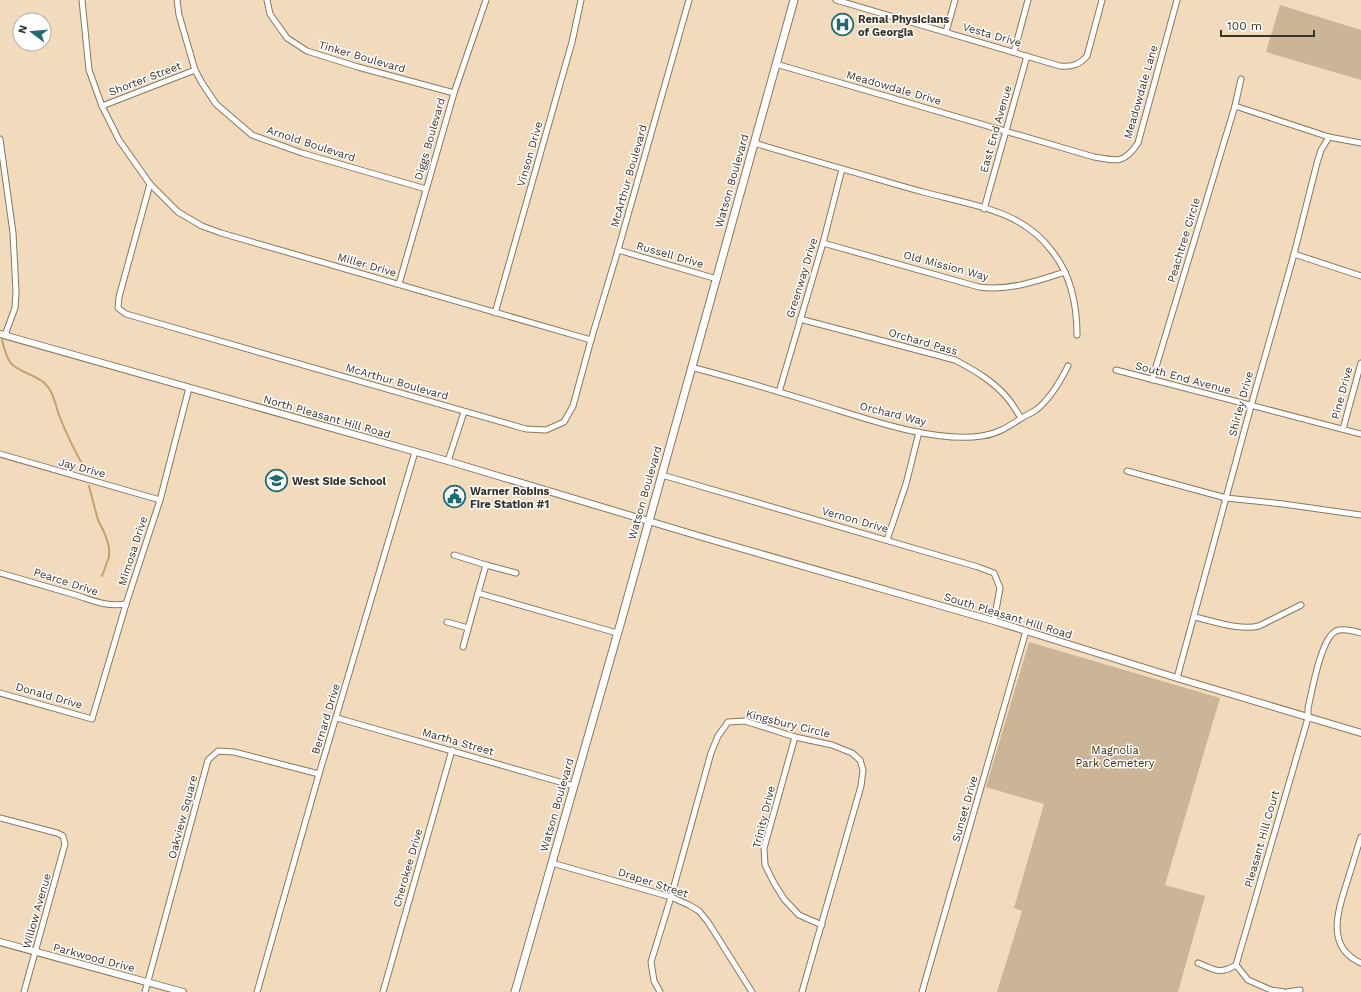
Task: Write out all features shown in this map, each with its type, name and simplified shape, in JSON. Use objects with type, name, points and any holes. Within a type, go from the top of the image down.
[{"type":"main road","name":"Watson Boulevard","points":[[515,992],[662,475],[794,0]]},
{"type":"street","points":[[82,0],[89,70],[102,106],[119,140],[150,184]]},
{"type":"street","name":"Arnold Boulevard","points":[[177,0],[179,15],[195,70],[216,104],[252,135],[302,153],[426,189]]},
{"type":"street","name":"Tinker Boulevard","points":[[267,0],[270,14],[287,38],[306,51],[454,93]]},
{"type":"street","name":"Diggs Boulevard","points":[[399,284],[454,93],[486,0]]},
{"type":"street","name":"Vinson Drive","points":[[495,313],[572,42],[581,0]]},
{"type":"street","name":"McArthur Boulevard","points":[[150,184],[119,297],[118,308],[126,314],[526,430],[546,430],[564,422],[573,406],[689,0]]},
{"type":"street","name":"Vesta Drive","points":[[836,0],[1060,66],[1074,66],[1082,62],[1086,56],[1102,0]]},
{"type":"street","points":[[946,32],[956,0]]},
{"type":"street","points":[[1014,52],[1028,0]]},
{"type":"street","name":"Meadowdale Lane","points":[[1006,131],[1094,157],[1113,160],[1131,154],[1138,143],[1177,0]]},
{"type":"street","name":"East End Avenue","points":[[984,209],[1027,56]]},
{"type":"street","name":"Meadowdale Drive","points":[[776,64],[1006,131]]},
{"type":"street","name":"Shorter Street","points":[[102,106],[195,70]]},
{"type":"street","name":"Peachtree Circle","points":[[1152,380],[1235,106],[1241,79]]},
{"type":"street","points":[[1235,106],[1328,137],[1361,143]]},
{"type":"street","name":"Shirley Drive","points":[[1177,678],[1294,254],[1317,163],[1321,150],[1328,137]]},
{"type":"street","points":[[0,139],[13,233],[16,292],[14,308],[3,335]]},
{"type":"street","points":[[754,143],[984,209],[1018,222],[1030,230],[1052,250],[1065,272],[1075,301],[1077,335]]},
{"type":"street","name":"Greenway Drive","points":[[779,392],[823,243],[842,169]]},
{"type":"street","name":"Miller Drive","points":[[150,184],[178,212],[202,226],[591,340]]},
{"type":"street","name":"Old Mission Way","points":[[823,243],[979,287],[1004,289],[1027,284],[1065,272]]},
{"type":"street","name":"Russell Drive","points":[[618,250],[716,279]]},
{"type":"street","points":[[1294,254],[1361,276]]},
{"type":"street","name":"Orchard Pass","points":[[800,319],[955,360],[974,370],[992,383],[1008,399],[1021,418]]},
{"type":"street","name":"North Pleasant Hill Road","points":[[3,335],[415,452],[448,460],[649,520]]},
{"type":"street","name":"Pine Drive","points":[[1343,429],[1361,363]]},
{"type":"street","name":"Orchard Way","points":[[691,367],[886,424],[919,432],[951,437],[983,436],[998,432],[1011,426],[1021,418],[1035,411],[1045,402],[1061,380],[1068,366]]},
{"type":"street","name":"South End Avenue","points":[[1116,370],[1361,434]]},
{"type":"street","name":"Mimosa Drive","points":[[92,719],[126,604],[160,500],[189,388]]},
{"type":"street","points":[[448,460],[464,412]]},
{"type":"street","points":[[887,540],[906,484],[919,432]]},
{"type":"street","name":"Bernard Drive","points":[[257,992],[319,774],[337,718],[415,452]]},
{"type":"street","name":"Jay Drive","points":[[0,454],[160,500]]},
{"type":"street","points":[[1127,471],[1226,498],[1361,515]]},
{"type":"street","name":"Vernon Drive","points":[[662,475],[887,540],[994,573],[1000,588],[994,621]]},
{"type":"street","name":"South Pleasant Hill Road","points":[[649,520],[702,537],[994,621],[1361,733]]},
{"type":"street","points":[[454,556],[516,573]]},
{"type":"street","points":[[463,647],[486,564]]},
{"type":"street","name":"Pearce Drive","points":[[0,573],[101,604],[117,606],[126,604]]},
{"type":"street","points":[[478,593],[617,633]]},
{"type":"street","points":[[1194,617],[1243,628],[1253,628],[1301,605]]},
{"type":"street","points":[[448,622],[468,628]]},
{"type":"street","name":"Pleasant Hill Court","points":[[1236,965],[1308,718],[1308,708],[1324,646],[1330,635],[1337,630],[1361,633]]},
{"type":"street","name":"Sunset Drive","points":[[922,992],[1026,631]]},
{"type":"street","name":"Donald Drive","points":[[0,693],[92,719]]},
{"type":"street","name":"Martha Street","points":[[337,718],[574,786]]},
{"type":"street","name":"Kingsbury Circle","points":[[660,992],[654,981],[651,962],[671,897],[711,753],[718,736],[728,722],[745,721],[795,737],[832,745],[852,753],[860,760],[863,770],[861,786],[802,992]]},
{"type":"street","name":"Trinity Drive","points":[[795,737],[764,848],[765,865],[784,899],[799,915],[822,925]]},
{"type":"street","name":"Cherokee Drive","points":[[383,992],[452,750]]},
{"type":"street","name":"Oakview Square","points":[[144,992],[208,760],[218,751],[234,752],[319,774]]},
{"type":"street","name":"Willow Avenue","points":[[0,818],[57,833],[63,836],[65,844],[24,992]]},
{"type":"street","points":[[1361,837],[1338,911],[1337,931],[1339,941],[1345,951],[1351,958],[1361,963]]},
{"type":"street","name":"Draper Street","points":[[552,863],[671,897],[689,905],[698,911],[708,922],[752,992]]},
{"type":"street","name":"Parkwood Drive","points":[[0,942],[183,992]]},
{"type":"street","points":[[1198,963],[1216,971],[1225,971],[1236,965],[1248,980],[1271,990],[1284,992]]},
{"type":"street","points":[[1287,992],[1300,990]]},
{"type":"green space","points":[[1280,5],[1361,30],[1361,80],[1266,52]]},
{"type":"green space","name":"Magnolia Park Cemetery","points":[[1029,642],[1220,698],[1165,885],[1205,896],[1178,992],[997,992],[1022,911],[1014,908],[1044,804],[986,787]]},
{"type":"waterway","points":[[2,340],[11,364],[42,381],[50,389],[59,415],[86,471]]},
{"type":"waterway","points":[[89,486],[98,520],[105,534],[109,547],[109,557],[102,576]]},
{"type":"place","name":"Renal Physicians of Georgia","points":[[843,25]]},
{"type":"place","name":"West Side School","points":[[277,481]]},
{"type":"place","name":"Warner Robins Fire Station #1","points":[[454,497]]}]
